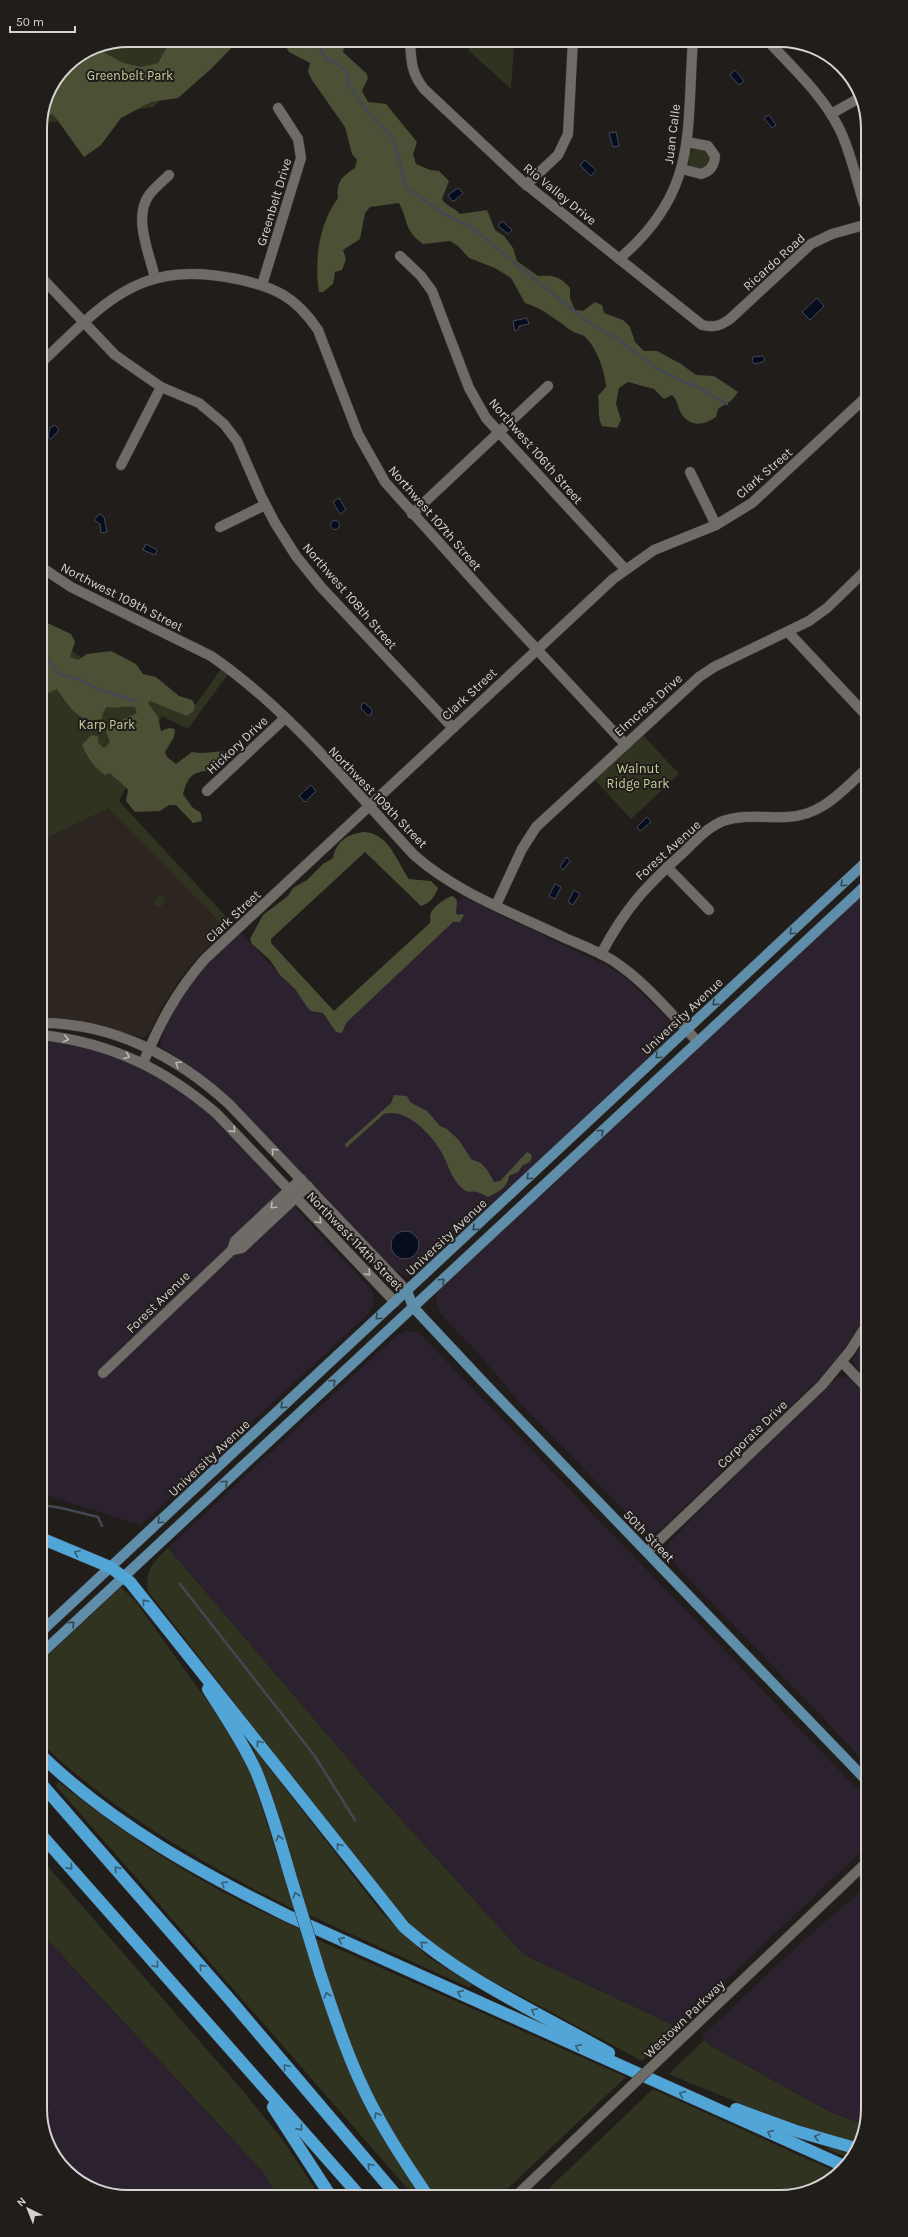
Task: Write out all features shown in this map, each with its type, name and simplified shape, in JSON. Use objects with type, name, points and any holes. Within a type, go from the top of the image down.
[{"type":"highway","points":[[47,1541],[110,1567],[130,1582],[214,1685],[404,1927],[429,1949],[455,1967],[665,2086]]},
{"type":"highway","points":[[166,1628],[237,1734],[255,1770],[270,1808],[343,2043],[359,2080],[391,2141],[424,2190]]},
{"type":"highway","points":[[47,1761],[86,1795],[117,1818],[229,1887],[288,1916],[839,2164]]},
{"type":"highway","points":[[47,1790],[232,2002],[392,2190]]},
{"type":"highway","points":[[47,1841],[355,2190]]},
{"type":"highway","points":[[228,2047],[298,2143],[326,2190]]},
{"type":"highway","points":[[700,2101],[720,2103],[796,2132],[851,2147]]},
{"type":"main road","name":"University Avenue","points":[[47,1626],[861,867]]},
{"type":"main road","points":[[47,1648],[861,890]]},
{"type":"main road","name":"Northwest 114th Street","points":[[407,1291],[413,1307]]},
{"type":"main road","name":"Northwest 114th Street","points":[[395,1302],[413,1307]]},
{"type":"main road","name":"50th Street","points":[[413,1307],[861,1775]]},
{"type":"street","name":"Rio Valley Drive","points":[[410,47],[410,61],[417,80],[526,184],[702,325],[712,328],[722,326],[730,319]]},
{"type":"street","points":[[526,184],[558,155],[568,134],[573,47]]},
{"type":"street","name":"Juan Calle","points":[[619,259],[634,246],[660,215],[675,188],[682,169],[687,142],[693,47]]},
{"type":"street","points":[[773,47],[812,89],[831,114],[849,152],[861,194]]},
{"type":"street","points":[[831,114],[856,100]]},
{"type":"street","name":"Greenbelt Drive","points":[[262,285],[301,158],[298,139],[278,108]]},
{"type":"street","points":[[682,169],[700,174],[712,168],[715,164],[715,156],[708,146],[687,142]]},
{"type":"street","points":[[155,278],[141,216],[144,204],[150,194],[169,175]]},
{"type":"street","name":"Ricardo Road","points":[[730,319],[811,244],[832,234],[861,225]]},
{"type":"street","name":"Northwest 106th Street","points":[[400,256],[421,276],[432,291],[469,388],[486,418],[625,569]]},
{"type":"street","name":"Northwest 107th Street","points":[[47,357],[113,296],[139,283],[155,278],[175,274],[196,273],[222,276],[262,285],[296,303],[318,330],[358,434],[370,459],[385,482],[412,514],[625,744]]},
{"type":"street","name":"Northwest 108th Street","points":[[47,284],[115,355],[161,387],[199,403],[224,424],[237,441],[265,505],[296,556],[321,587],[452,728]]},
{"type":"street","points":[[412,514],[548,386]]},
{"type":"street","points":[[121,464],[161,387]]},
{"type":"street","name":"Clark Street","points":[[143,1063],[166,1011],[185,982],[205,959],[537,649],[625,569],[654,550],[716,525],[752,503],[861,403]]},
{"type":"street","points":[[690,472],[716,525]]},
{"type":"street","points":[[220,527],[265,505]]},
{"type":"street","name":"Northwest 109th Street","points":[[47,570],[71,587],[211,656],[266,698],[430,869],[447,881],[601,954],[631,974],[649,989],[698,1042]]},
{"type":"street","name":"Elmcrest Drive","points":[[496,905],[530,834],[625,744],[699,677],[714,667],[789,632],[827,608],[861,575]]},
{"type":"street","points":[[789,632],[861,710]]},
{"type":"street","name":"Hickory Drive","points":[[207,791],[285,718]]},
{"type":"street","name":"Forest Avenue","points":[[601,954],[625,912],[645,888],[704,833],[722,822],[742,816],[787,817],[813,812],[825,806],[861,774]]},
{"type":"street","points":[[667,867],[709,910]]},
{"type":"street","name":"Northwest 114th Street","points":[[47,1023],[63,1024],[93,1029],[149,1048],[180,1065],[213,1089],[305,1183],[407,1291]]},
{"type":"street","name":"Northwest 114th Street","points":[[47,1036],[90,1044],[143,1063],[171,1078],[217,1114],[395,1302]]},
{"type":"street","name":"Forest Avenue","points":[[103,1373],[232,1250],[235,1241],[305,1183]]},
{"type":"street","name":"Corporate Drive","points":[[647,1552],[822,1385],[842,1362],[861,1334]]},
{"type":"street","points":[[842,1362],[861,1382]]},
{"type":"street","name":"Westown Parkway","points":[[522,2190],[861,1868]]},
{"type":"shaded area","points":[[109,807],[227,930],[201,954],[181,977],[161,1008],[150,1032],[143,1038],[95,1024],[58,1018],[47,1018],[47,838]]},
{"type":"shaded area","points":[[861,896],[861,1322],[844,1349],[820,1378],[661,1529],[654,1533],[646,1533],[521,1404],[478,1353],[440,1313],[436,1302],[437,1293]]},
{"type":"shaded area","points":[[463,897],[610,967],[627,979],[667,1018],[672,1024],[673,1033],[670,1039],[428,1265],[416,1274],[407,1276],[394,1270],[224,1092],[162,1047],[160,1043],[172,1013],[183,995],[209,963],[241,933],[311,1007],[335,1015]]},
{"type":"shaded area","points":[[47,1039],[84,1046],[126,1061],[176,1087],[201,1106],[220,1123],[277,1185],[302,1215],[369,1287],[374,1295],[373,1306],[368,1314],[140,1525],[47,1495]]},
{"type":"shaded area","points":[[407,1331],[416,1332],[422,1336],[861,1793],[861,1852],[677,2027],[524,1955],[378,1794],[168,1548],[396,1336]]},
{"type":"shaded area","points":[[861,1346],[861,1372],[853,1361]]},
{"type":"shaded area","points":[[842,1376],[849,1378],[861,1391],[861,1758],[670,1559],[667,1550],[670,1541],[837,1378]]},
{"type":"shaded area","points":[[861,1891],[861,2114],[859,2123],[830,2112],[711,2046],[701,2037],[806,1938]]},
{"type":"shaded area","points":[[47,1939],[263,2172],[274,2190],[123,2190],[97,2184],[79,2173],[71,2166],[64,2158],[53,2140],[47,2114]]},
{"type":"green space","name":"Greenbelt Park","points":[[128,47],[241,47],[216,49],[153,107],[47,123],[51,102],[61,83],[75,67],[97,53]]},
{"type":"green space","name":"Greenbelt Park","points":[[167,47],[232,47],[211,69],[178,98],[151,102],[121,118],[101,145],[84,157],[53,114],[48,116],[53,97],[67,75],[83,61],[97,53],[103,52],[123,63],[141,67],[158,63]]},
{"type":"green space","points":[[286,47],[344,47],[343,52],[366,73],[368,78],[362,91],[368,102],[386,104],[417,142],[413,154],[416,164],[430,170],[439,171],[449,181],[442,199],[446,204],[460,214],[487,210],[495,230],[504,236],[513,248],[517,261],[538,276],[552,276],[563,281],[570,288],[570,298],[575,310],[583,311],[595,302],[602,305],[604,313],[623,320],[630,327],[635,342],[644,351],[657,351],[681,364],[696,375],[714,376],[738,392],[732,400],[718,409],[716,417],[700,424],[695,424],[682,415],[676,400],[672,395],[664,399],[654,389],[628,382],[619,388],[616,404],[621,420],[617,428],[602,426],[598,396],[606,387],[600,360],[589,341],[584,336],[574,332],[544,312],[525,303],[511,278],[495,268],[469,258],[458,246],[450,241],[423,244],[412,234],[409,229],[399,203],[370,207],[365,213],[360,239],[343,250],[346,259],[342,270],[335,272],[333,284],[323,292],[319,292],[317,268],[322,231],[326,219],[338,198],[339,184],[343,177],[355,168],[357,160],[352,154],[345,127],[308,72],[310,63],[289,52]]},
{"type":"green space","points":[[469,47],[514,47],[511,89],[469,51]]},
{"type":"green space","points":[[699,148],[703,149],[709,155],[709,163],[703,169],[699,170],[695,169],[689,163],[688,159],[689,155],[695,149]]},
{"type":"green space","points":[[47,623],[71,634],[75,642],[70,657],[78,660],[87,654],[111,651],[136,664],[143,674],[156,677],[179,696],[192,700],[195,705],[194,711],[187,716],[150,701],[148,703],[158,717],[161,731],[169,728],[175,729],[174,737],[165,752],[167,757],[176,764],[192,752],[230,752],[220,764],[214,768],[193,775],[186,784],[183,794],[192,807],[201,813],[202,821],[193,823],[176,805],[169,805],[160,811],[135,812],[126,801],[128,790],[110,773],[105,775],[101,772],[89,758],[82,745],[91,735],[98,736],[98,742],[103,748],[106,747],[110,742],[106,732],[108,726],[137,713],[135,707],[107,707],[103,712],[102,719],[87,719],[75,712],[70,707],[57,689],[47,693]]},
{"type":"green space","name":"Karp Park","points":[[47,632],[95,668],[189,714],[221,669],[228,674],[188,729],[162,716],[119,801],[233,924],[227,930],[109,808],[47,838]]},
{"type":"green space","name":"Walnut Ridge Park","points":[[642,734],[679,774],[631,819],[594,779]]},
{"type":"green space","points":[[364,832],[380,837],[386,843],[409,879],[431,881],[438,888],[432,899],[421,906],[365,852],[271,939],[271,943],[334,1011],[430,923],[431,913],[436,906],[453,896],[457,900],[456,913],[458,915],[464,915],[460,922],[453,922],[346,1023],[342,1033],[336,1032],[323,1013],[311,1011],[307,1007],[295,989],[280,975],[270,960],[252,944],[250,939],[263,915],[288,896],[293,888],[307,880],[323,864],[333,858],[337,847],[344,839]]},
{"type":"green space","points":[[159,894],[166,898],[161,907],[153,904]]},
{"type":"green space","points":[[394,1095],[407,1096],[410,1102],[427,1111],[440,1126],[447,1129],[459,1140],[471,1159],[481,1163],[488,1171],[494,1182],[500,1181],[527,1152],[531,1154],[532,1157],[530,1162],[523,1165],[518,1172],[509,1176],[507,1183],[504,1186],[488,1197],[477,1192],[466,1191],[456,1182],[439,1147],[426,1132],[410,1119],[393,1113],[384,1114],[346,1148],[345,1144],[391,1103]]},
{"type":"green space","points":[[168,1548],[378,1794],[524,1955],[677,2027],[642,2061],[465,1966],[421,1935],[384,1896],[148,1591],[147,1578],[151,1567],[158,1557]]},
{"type":"green space","points":[[121,1587],[136,1602],[223,1723],[250,1771],[295,1910],[228,1875],[164,1837],[102,1794],[72,1771],[47,1749],[47,1656]]},
{"type":"green space","points":[[252,1746],[382,1913],[428,1957],[472,1984],[470,1988],[309,1915],[271,1791]]},
{"type":"green space","points":[[59,1782],[117,1826],[175,1865],[236,1899],[302,1930],[324,2001],[421,2190],[409,2190],[56,1786]]},
{"type":"green space","points":[[47,1865],[243,2091],[282,2139],[316,2190],[274,2190],[263,2172],[47,1939]]},
{"type":"green space","points":[[316,1939],[626,2077],[506,2190],[428,2190],[380,2115],[342,2028]]},
{"type":"green space","points":[[704,2040],[711,2046],[830,2112],[859,2123],[857,2135],[854,2142],[832,2136],[739,2103],[669,2074]]},
{"type":"green space","points":[[653,2089],[832,2170],[816,2182],[806,2186],[780,2190],[547,2190]]},
{"type":"green space","points":[[829,2147],[848,2152],[845,2156],[827,2149]]},
{"type":"water","points":[[735,70],[744,81],[739,85],[730,75]]},
{"type":"water","points":[[769,115],[776,125],[772,128],[764,118]]},
{"type":"water","points":[[616,132],[619,146],[613,147],[609,133]]},
{"type":"water","points":[[585,160],[596,170],[591,176],[580,165]]},
{"type":"water","points":[[458,188],[463,193],[454,201],[451,200],[448,195]]},
{"type":"water","points":[[502,221],[512,230],[508,234],[498,226]]},
{"type":"water","points":[[817,298],[824,306],[810,320],[802,312]]},
{"type":"water","points":[[527,318],[529,324],[519,326],[518,330],[515,331],[513,321]]},
{"type":"water","points":[[762,356],[765,359],[763,362],[755,364],[752,361],[753,357]]},
{"type":"water","points":[[55,425],[59,430],[51,439],[48,437],[50,428]]},
{"type":"water","points":[[339,498],[346,510],[340,514],[333,502]]},
{"type":"water","points":[[99,514],[104,517],[107,532],[101,533],[100,524],[94,520]]},
{"type":"water","points":[[335,520],[340,525],[335,530],[330,525]]},
{"type":"water","points":[[146,544],[157,550],[155,555],[143,550]]},
{"type":"water","points":[[362,703],[365,703],[372,710],[371,715],[367,715],[361,708]]},
{"type":"water","points":[[311,785],[316,791],[305,802],[299,796]]},
{"type":"water","points":[[647,817],[651,822],[640,831],[637,827]]},
{"type":"water","points":[[567,857],[570,861],[563,870],[560,866]]},
{"type":"water","points":[[555,884],[561,887],[555,899],[549,896]]},
{"type":"water","points":[[574,890],[580,894],[573,905],[568,902]]},
{"type":"water","points":[[405,1231],[415,1235],[419,1245],[415,1255],[405,1259],[395,1255],[391,1245],[395,1235]]},
{"type":"waterway","points":[[318,47],[328,60],[335,62],[347,72],[347,79],[350,87],[369,113],[392,138],[400,161],[403,181],[408,188],[442,213],[470,226],[586,321],[622,342],[657,369],[701,389],[727,404]]},
{"type":"waterway","points":[[47,658],[60,675],[82,680],[95,688],[136,701]]},
{"type":"waterway","points":[[47,1506],[98,1517],[102,1526]]},
{"type":"waterway","points":[[180,1584],[314,1755],[355,1820]]}]
